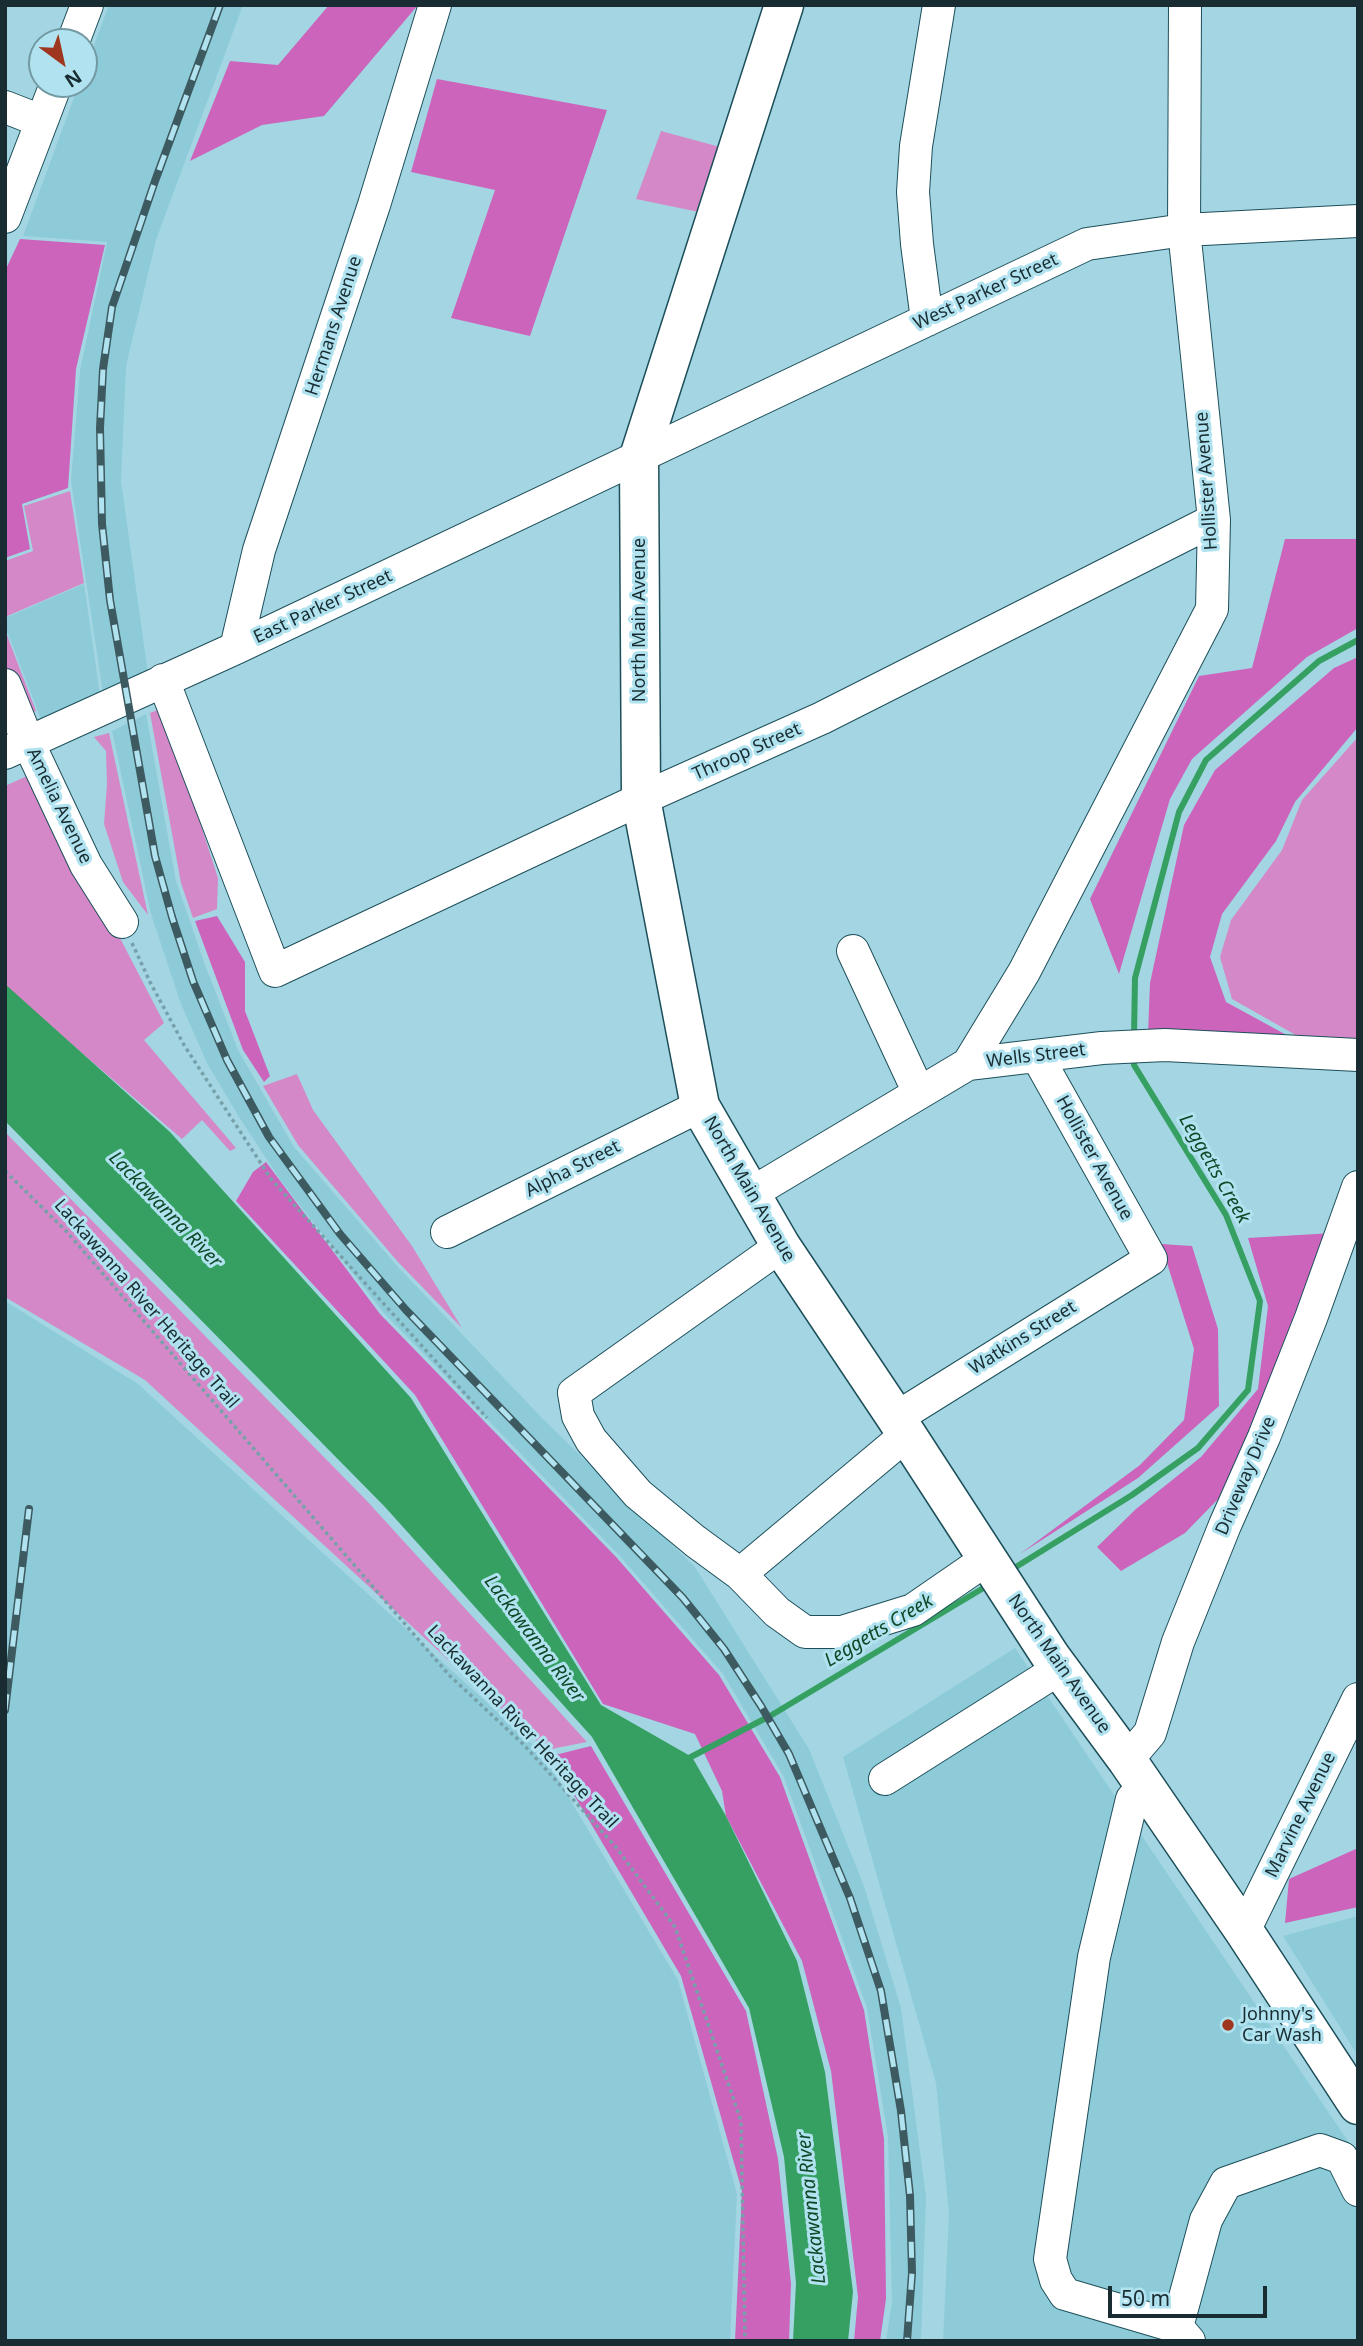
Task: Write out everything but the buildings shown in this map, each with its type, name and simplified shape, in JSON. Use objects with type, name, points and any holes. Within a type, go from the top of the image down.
[{"type":"main road","name":"North Main Avenue","points":[[784,5],[639,457],[641,799],[700,1106],[780,1246],[901,1426],[1020,1611],[1136,1773],[1355,2097]]},
{"type":"street","points":[[79,28],[88,5]]},
{"type":"street","name":"Hermans Avenue","points":[[236,648],[259,550],[374,205],[435,5]]},
{"type":"street","points":[[927,320],[916,244],[913,192],[916,146],[939,5]]},
{"type":"street","name":"Hollister Avenue","points":[[968,1064],[1024,972],[1212,609],[1214,520],[1184,230],[1185,5]]},
{"type":"street","points":[[5,217],[50,98]]},
{"type":"street","points":[[5,107],[41,121]]},
{"type":"street","name":"West Parker Street","points":[[639,457],[1087,244],[1184,230],[1358,220]]},
{"type":"street","name":"East Parker Street","points":[[17,747],[236,648],[639,457]]},
{"type":"street","name":"Throop Street","points":[[163,680],[275,971],[641,799],[822,718],[1214,520]]},
{"type":"street","name":"Amelia Avenue","points":[[5,685],[17,747],[122,922]]},
{"type":"street","points":[[853,951],[919,1093]]},
{"type":"street","name":"Wells Street","points":[[750,1194],[968,1064],[1102,1048],[1166,1045],[1358,1055]]},
{"type":"street","name":"Hollister Avenue","points":[[1037,1056],[1151,1259]]},
{"type":"street","name":"Alpha Street","points":[[447,1232],[700,1106]]},
{"type":"street","name":"Driveway Drive","points":[[1183,2334],[1065,2294],[1056,2280],[1050,2259],[1094,1957],[1136,1773],[1178,1642],[1264,1437],[1311,1318],[1358,1187]]},
{"type":"street","points":[[780,1246],[574,1394],[578,1416],[591,1440],[638,1494],[740,1574],[777,1612],[805,1632],[842,1632],[913,1610],[989,1562]]},
{"type":"street","name":"Watkins Street","points":[[740,1574],[901,1426],[1151,1259]]},
{"type":"street","points":[[885,1779],[1059,1669]]},
{"type":"street","name":"Marvine Avenue","points":[[1244,1931],[1358,1699]]},
{"type":"street","points":[[1183,2334],[1206,2220],[1226,2183],[1320,2150],[1350,2152],[1358,2190]]},
{"type":"path","points":[[122,922],[184,1045],[271,1179],[487,1418]]},
{"type":"path","name":"Lackawanna River Heritage Trail","points":[[5,1171],[67,1232],[449,1675],[524,1745],[615,1846],[675,1927],[741,2121],[745,2341]]},
{"type":"shaded area","points":[[109,5],[243,5],[156,240],[126,366],[121,481],[148,674],[103,693],[71,481],[80,371],[107,242],[23,236],[74,98],[98,98],[98,34]]},
{"type":"shaded area","points":[[329,5],[418,5],[324,116],[262,125],[190,161],[230,61],[278,65]]},
{"type":"shaded area","points":[[437,79],[607,110],[530,336],[451,318],[495,190],[411,172]]},
{"type":"shaded area","points":[[661,131],[720,147],[699,212],[636,199]]},
{"type":"shaded area","points":[[20,239],[105,245],[76,369],[68,488],[22,504],[30,549],[5,558],[5,271]]},
{"type":"shaded area","points":[[70,491],[84,583],[5,617],[5,561],[33,551],[24,506]]},
{"type":"shaded area","points":[[1285,539],[1358,539],[1358,628],[1307,657],[1192,759],[1170,799],[1119,974],[1090,899],[1199,676],[1252,668]]},
{"type":"shaded area","points":[[84,584],[100,695],[42,722],[5,626],[5,618]]},
{"type":"shaded area","points":[[5,630],[36,711],[5,722]]},
{"type":"shaded area","points":[[1358,657],[1358,727],[1295,802],[1276,841],[1222,914],[1210,957],[1226,1002],[1292,1038],[1148,1034],[1150,983],[1184,825],[1215,770],[1334,668]]},
{"type":"shaded area","points":[[160,709],[171,733],[218,878],[217,909],[193,918],[181,883],[150,713]]},
{"type":"shaded area","points":[[146,714],[176,881],[238,1050],[294,1147],[398,1267],[543,1419],[695,1567],[809,1749],[864,1886],[901,2008],[926,2197],[921,2341],[886,2341],[892,2301],[888,2137],[867,2008],[784,1777],[723,1674],[618,1554],[383,1312],[281,1181],[239,1117],[207,1063],[181,1004],[151,914],[112,731]]},
{"type":"shaded area","points":[[109,733],[148,915],[123,882],[104,824],[106,751],[94,737]]},
{"type":"shaded area","points":[[1358,737],[1358,1038],[1301,1038],[1232,999],[1220,957],[1231,920],[1282,850],[1302,800]]},
{"type":"shaded area","points":[[27,776],[92,905],[120,938],[164,1023],[144,1040],[236,1148],[230,1151],[202,1120],[182,1139],[5,987],[5,786]]},
{"type":"shaded area","points":[[217,916],[245,962],[245,1011],[270,1076],[264,1082],[243,1050],[195,921]]},
{"type":"shaded area","points":[[297,1074],[313,1110],[412,1246],[462,1328],[398,1262],[298,1145],[263,1086]]},
{"type":"shaded area","points":[[5,1132],[366,1500],[587,1742],[546,1750],[145,1380],[5,1297]]},
{"type":"shaded area","points":[[266,1162],[380,1314],[617,1558],[719,1675],[780,1777],[864,2010],[884,2139],[886,2299],[880,2341],[854,2341],[858,2297],[831,2071],[802,1961],[726,1816],[722,1791],[695,1734],[603,1704],[415,1395],[236,1201],[253,1172]]},
{"type":"shaded area","points":[[1333,1233],[1224,1493],[1185,1533],[1121,1571],[1097,1547],[1136,1509],[1201,1457],[1258,1389],[1268,1306],[1248,1238]]},
{"type":"shaded area","points":[[1161,1244],[1192,1246],[1218,1329],[1219,1406],[1138,1478],[1020,1554],[1140,1465],[1184,1420],[1194,1349]]},
{"type":"shaded area","points":[[5,1301],[138,1384],[542,1753],[678,1980],[737,2194],[730,2341],[5,2341]]},
{"type":"shaded area","points":[[1015,1648],[1358,2156],[1358,2341],[943,2341],[949,2213],[936,2083],[843,1757]]},
{"type":"shaded area","points":[[591,1746],[746,2011],[778,2159],[791,2284],[789,2341],[735,2341],[742,2191],[681,1976],[551,1756]]},
{"type":"shaded area","points":[[1358,1848],[1358,1907],[1285,1923],[1289,1879]]},
{"type":"shaded area","points":[[1358,1916],[1358,2056],[1283,1936]]},
{"type":"water","name":"Lackawanna River","points":[[5,984],[170,1132],[411,1398],[601,1705],[692,1757],[726,1816],[797,1961],[825,2072],[853,2292],[848,2341],[793,2341],[796,2283],[784,2157],[749,2008],[592,1737],[385,1507],[5,1121]]},
{"type":"waterway","name":"Leggetts Creek","points":[[1134,1037],[1135,978],[1179,812],[1206,760],[1319,661],[1358,640]]},
{"type":"waterway","name":"Leggetts Creek","points":[[1011,1570],[1132,1495],[1198,1448],[1248,1390],[1260,1301],[1226,1215],[1134,1065],[1134,1055]]},
{"type":"waterway","name":"Leggetts Creek","points":[[685,1760],[770,1716],[990,1584]]},
{"type":"railway","points":[[220,5],[112,307],[103,369],[100,428],[102,524],[110,600],[155,856],[172,917],[193,981],[227,1060],[269,1137],[340,1234],[406,1310],[683,1598],[724,1649],[789,1754],[850,1898],[881,1991],[901,2111],[910,2196],[912,2273],[907,2341]]},
{"type":"railway","points":[[5,1710],[29,1509]]},
{"type":"place","name":"Johnny's Car Wash","points":[[1228,2025]]}]
